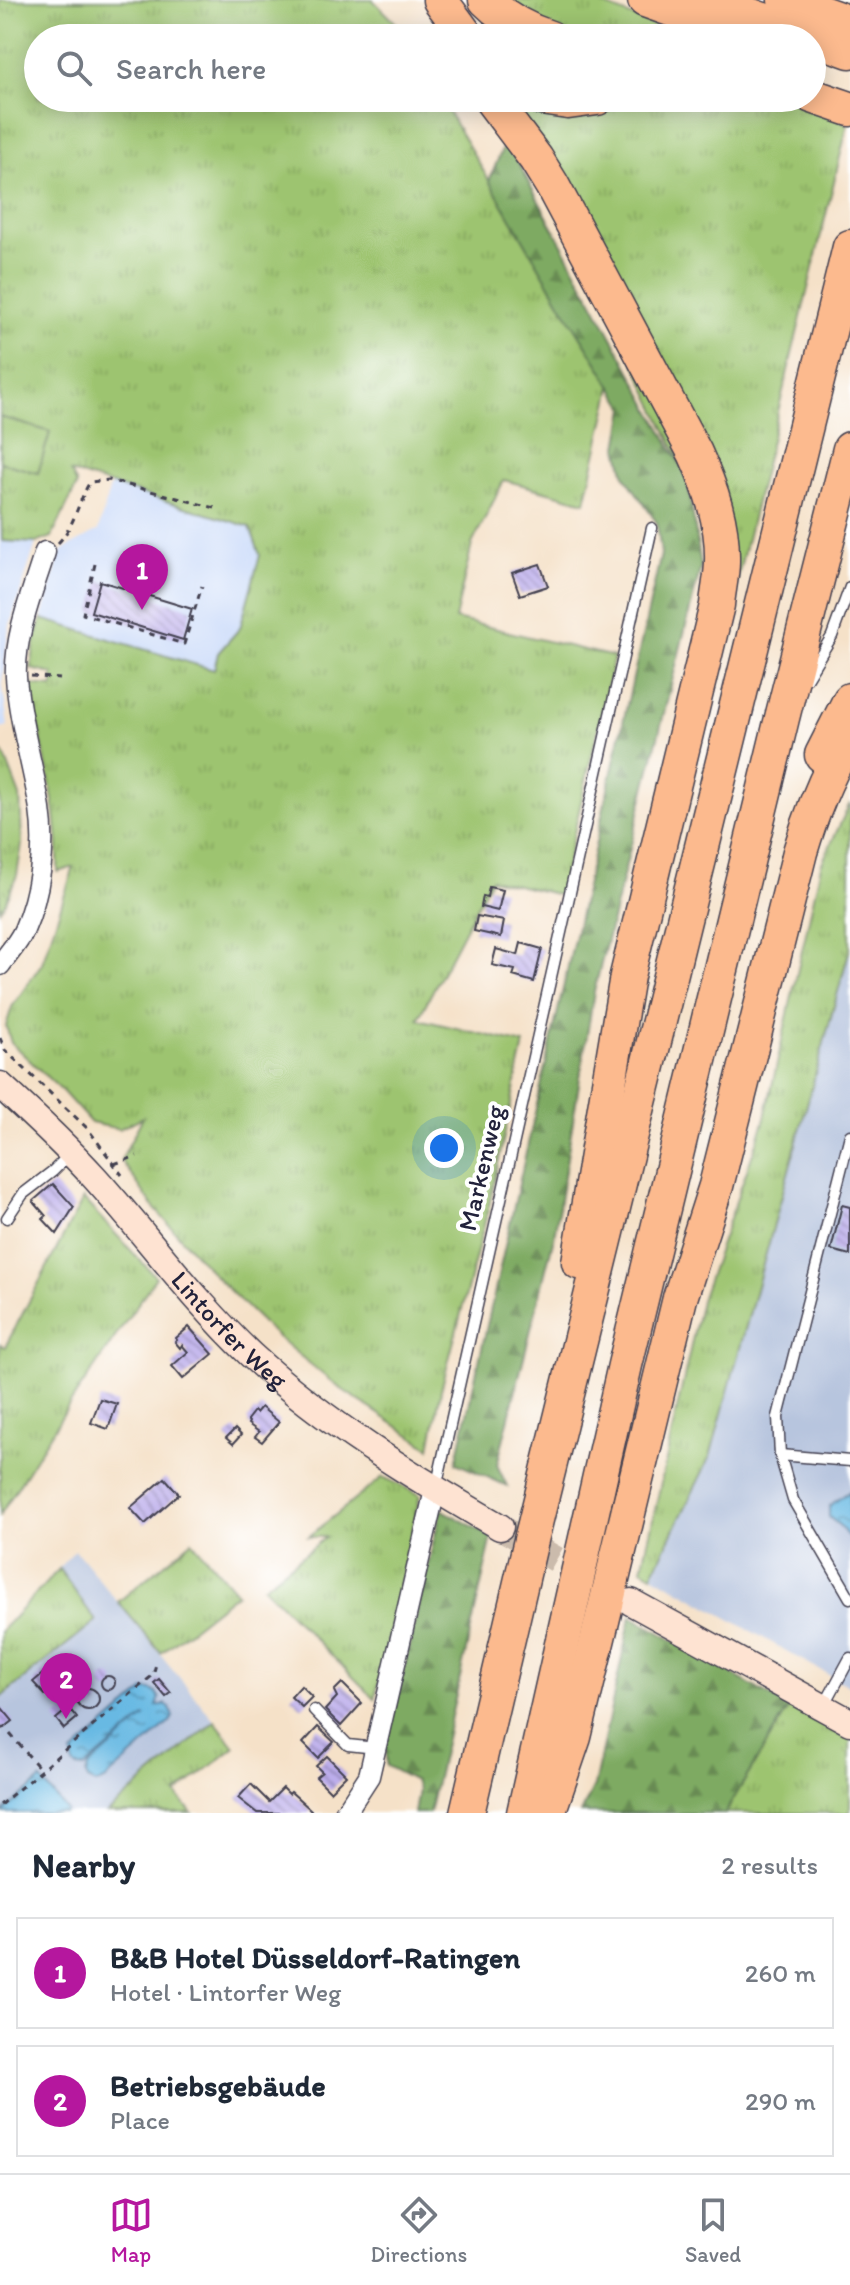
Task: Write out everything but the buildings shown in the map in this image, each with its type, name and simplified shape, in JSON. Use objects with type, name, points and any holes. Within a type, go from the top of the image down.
[{"type":"highway","points":[[439,0],[448,24]]},
{"type":"highway","points":[[439,0],[457,24]]},
{"type":"highway","points":[[486,0],[516,24]]},
{"type":"highway","points":[[645,0],[712,24]]},
{"type":"highway","points":[[707,0],[751,24]]},
{"type":"highway","points":[[785,0],[802,24]]},
{"type":"highway","points":[[500,112],[544,171],[695,453],[710,487],[719,520],[722,562],[717,605],[627,976],[531,1540]]},
{"type":"highway","points":[[467,1813],[531,1540],[850,247]]},
{"type":"highway","points":[[524,1813],[625,1365],[850,449]]},
{"type":"highway","points":[[800,852],[807,793],[850,700]]},
{"type":"highway","points":[[548,1813],[574,1737],[680,1298],[716,1186],[800,852],[815,805],[850,736]]},
{"type":"main road","name":"Lintorfer Weg","points":[[0,1085],[71,1153],[104,1170],[200,1301],[250,1354],[357,1440],[500,1527]]},
{"type":"main road","points":[[631,1602],[850,1722]]},
{"type":"street","points":[[0,965],[23,932],[36,896],[42,858],[41,812],[24,735],[16,674],[18,646],[45,552]]},
{"type":"street","name":"Markenweg","points":[[345,1813],[369,1776],[435,1490]]},
{"type":"lane","name":"Markenweg","points":[[435,1490],[652,528]]},
{"type":"lane","points":[[782,718],[832,636],[850,587]]},
{"type":"lane","points":[[850,1135],[778,1417],[780,1455],[793,1500],[850,1598]]},
{"type":"lane","points":[[7,1218],[23,1194],[71,1153]]},
{"type":"lane","points":[[780,1455],[850,1461]]},
{"type":"lane","points":[[823,1708],[850,1658]]},
{"type":"lane","points":[[314,1710],[348,1745],[376,1748]]},
{"type":"path","points":[[45,552],[69,532],[81,496],[90,482],[109,480],[219,509]]},
{"type":"path","points":[[95,564],[83,614],[184,644],[202,586]]},
{"type":"path","points":[[16,674],[60,679]]},
{"type":"path","points":[[0,1038],[5,1050],[88,1129],[104,1170]]},
{"type":"path","points":[[104,1170],[137,1156]]},
{"type":"path","points":[[104,1170],[122,1175]]},
{"type":"path","points":[[0,1805],[153,1675],[156,1664]]},
{"type":"path","points":[[10,1734],[41,1770]]},
{"type":"shaded area","points":[[0,358],[36,543],[9,628],[2,682],[8,727],[0,728]]},
{"type":"shaded area","points":[[111,484],[250,527],[261,555],[240,628],[218,653],[214,670],[42,619],[61,551],[98,531]]},
{"type":"shaded area","points":[[850,948],[850,1687],[652,1575],[710,1457]]},
{"type":"shaded area","points":[[75,1550],[215,1721],[107,1813],[0,1813],[0,1632]]},
{"type":"green space","points":[[0,0],[373,0],[397,24],[24,24],[24,112],[448,112],[612,387],[585,502],[504,480],[472,544],[455,619],[614,657],[560,895],[491,879],[418,1019],[524,1044],[489,1206],[441,1390],[430,1448],[337,1386],[277,1337],[215,1276],[155,1209],[121,1160],[143,1117],[119,1129],[91,1123],[11,1043],[6,1026],[12,1007],[42,963],[74,867],[58,872],[53,801],[31,685],[53,687],[53,674],[31,669],[42,619],[214,670],[218,653],[240,628],[260,555],[250,527],[71,472],[77,485],[52,537],[36,543],[2,541],[0,462],[38,473],[50,432],[0,417]]},
{"type":"green space","points":[[500,0],[591,0],[651,24],[542,24]]},
{"type":"green space","points":[[517,112],[825,112],[848,124],[658,905],[727,561]]},
{"type":"green space","points":[[506,140],[687,477],[701,566],[594,992],[554,1237],[497,1465],[507,1486],[456,1463],[661,554],[657,523],[625,476],[618,447],[625,408],[489,181]]},
{"type":"green space","points":[[0,417],[50,432],[38,473],[0,462]]},
{"type":"green space","points":[[0,750],[20,796],[22,844],[17,875],[0,910]]},
{"type":"green space","points":[[850,803],[850,948],[710,1457],[652,1575],[642,1569],[701,1300],[764,1122],[821,865]]},
{"type":"green space","points":[[83,1199],[156,1277],[69,1405],[0,1515],[0,1344],[5,1347]]},
{"type":"green space","points":[[383,1477],[420,1495],[375,1699],[263,1587],[326,1537],[308,1537]]},
{"type":"green space","points":[[441,1509],[492,1537],[429,1813],[414,1813],[418,1790],[415,1781],[386,1766],[386,1747]]},
{"type":"green space","points":[[192,1541],[237,1593],[161,1653],[118,1602]]},
{"type":"green space","points":[[59,1569],[96,1621],[0,1698],[0,1632]]},
{"type":"green space","points":[[631,1616],[789,1707],[725,1813],[581,1813],[594,1786]]},
{"type":"green space","points":[[789,1707],[850,1739],[850,1813],[725,1813]]},
{"type":"green space","points":[[215,1721],[235,1747],[176,1794],[192,1813],[107,1813]]},
{"type":"water","points":[[850,1491],[850,1540],[829,1517],[829,1506]]},
{"type":"water","points":[[145,1690],[154,1691],[160,1698],[157,1706],[165,1704],[169,1707],[173,1717],[170,1722],[105,1780],[96,1784],[88,1780],[88,1767],[146,1716],[84,1768],[76,1767],[72,1754]]},
{"type":"water","points":[[41,1780],[67,1811],[65,1813],[2,1813]]},
{"type":"tunnel","points":[[500,1527],[594,1581]]},
{"type":"place","name":"B&B Hotel Düsseldorf-Ratingen","points":[[142,610]]},
{"type":"place","name":"Betriebsgebäude","points":[[66,1719]]}]
